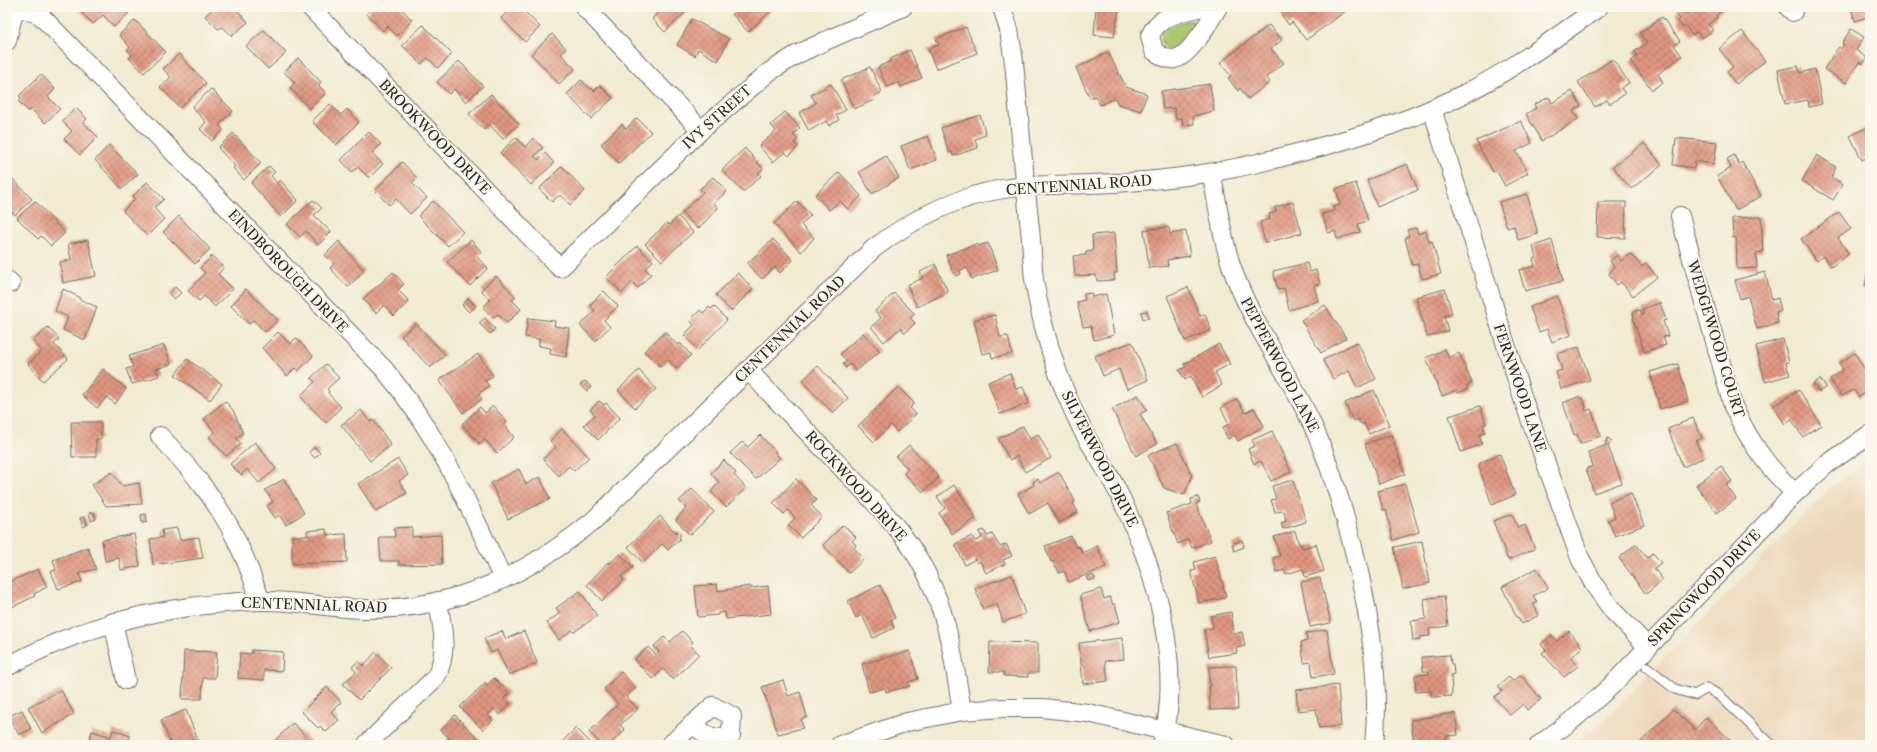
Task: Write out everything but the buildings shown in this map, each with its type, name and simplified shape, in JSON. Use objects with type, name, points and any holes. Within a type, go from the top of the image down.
[{"type":"street","points":[[7,41],[15,7]]},
{"type":"street","name":"EINDBOROUGH DRIVE","points":[[19,7],[40,15],[384,369],[410,402],[449,466],[503,579]]},
{"type":"street","name":"BROOKWOOD DRIVE","points":[[310,7],[560,268]]},
{"type":"street","points":[[584,7],[702,130]]},
{"type":"street","name":"IVY STREET","points":[[560,268],[702,130],[769,72],[796,55],[902,7]]},
{"type":"street","name":"SILVERWOOD DRIVE","points":[[1002,7],[1009,30],[1014,62],[1035,280],[1042,319],[1052,357],[1066,395],[1083,431],[1117,488],[1137,533],[1157,594],[1170,682],[1169,707],[1164,738]]},
{"type":"street","points":[[1202,7],[1162,19],[1154,26],[1150,36],[1154,51],[1168,59],[1174,60],[1182,57],[1189,50],[1218,7]]},
{"type":"street","name":"CENTENNIAL ROAD","points":[[7,667],[60,641],[113,622],[166,610],[208,604],[261,601],[298,602],[328,607],[369,609],[404,607],[438,601],[467,593],[503,579],[531,566],[566,543],[593,521],[873,249],[894,233],[924,216],[951,203],[1004,188],[1122,183],[1211,173],[1251,165],[1357,137],[1432,109],[1505,71],[1545,46],[1599,7]]},
{"type":"street","name":"FERNWOOD LANE","points":[[1432,109],[1523,399],[1580,558],[1595,586],[1613,611],[1648,647]]},
{"type":"street","name":"PEPPERWOOD LANE","points":[[1211,173],[1230,263],[1244,300],[1312,424],[1340,493],[1367,607],[1375,683],[1374,745]]},
{"type":"street","name":"WEDGEWOOD COURT","points":[[1680,216],[1733,406],[1744,431],[1760,456],[1778,478],[1795,493]]},
{"type":"street","name":"ROCKWOOD DRIVE","points":[[748,370],[889,517],[909,544],[933,587],[945,619],[953,652],[962,711]]},
{"type":"street","name":"SPRINGWOOD DRIVE","points":[[1539,745],[1581,713],[1610,686],[1795,493],[1826,466],[1870,434]]},
{"type":"street","points":[[160,436],[203,484],[226,520],[241,549],[261,601]]},
{"type":"street","points":[[366,745],[436,677],[441,668],[444,654],[444,644],[438,601]]},
{"type":"street","points":[[113,622],[126,680]]},
{"type":"street","points":[[840,745],[907,722],[962,711],[1003,708],[1042,708],[1088,713],[1164,738],[1226,745]]},
{"type":"street","points":[[670,745],[692,724]]},
{"type":"lane","points":[[1647,667],[1675,689],[1695,695],[1707,688],[1720,696],[1772,745]]},
{"type":"shaded area","points":[[1870,459],[1870,745],[1571,745],[1599,725],[1828,490]]},
{"type":"green space","points":[[1191,20],[1195,25],[1180,44],[1171,49],[1162,44],[1160,38],[1161,32],[1168,27]]}]
